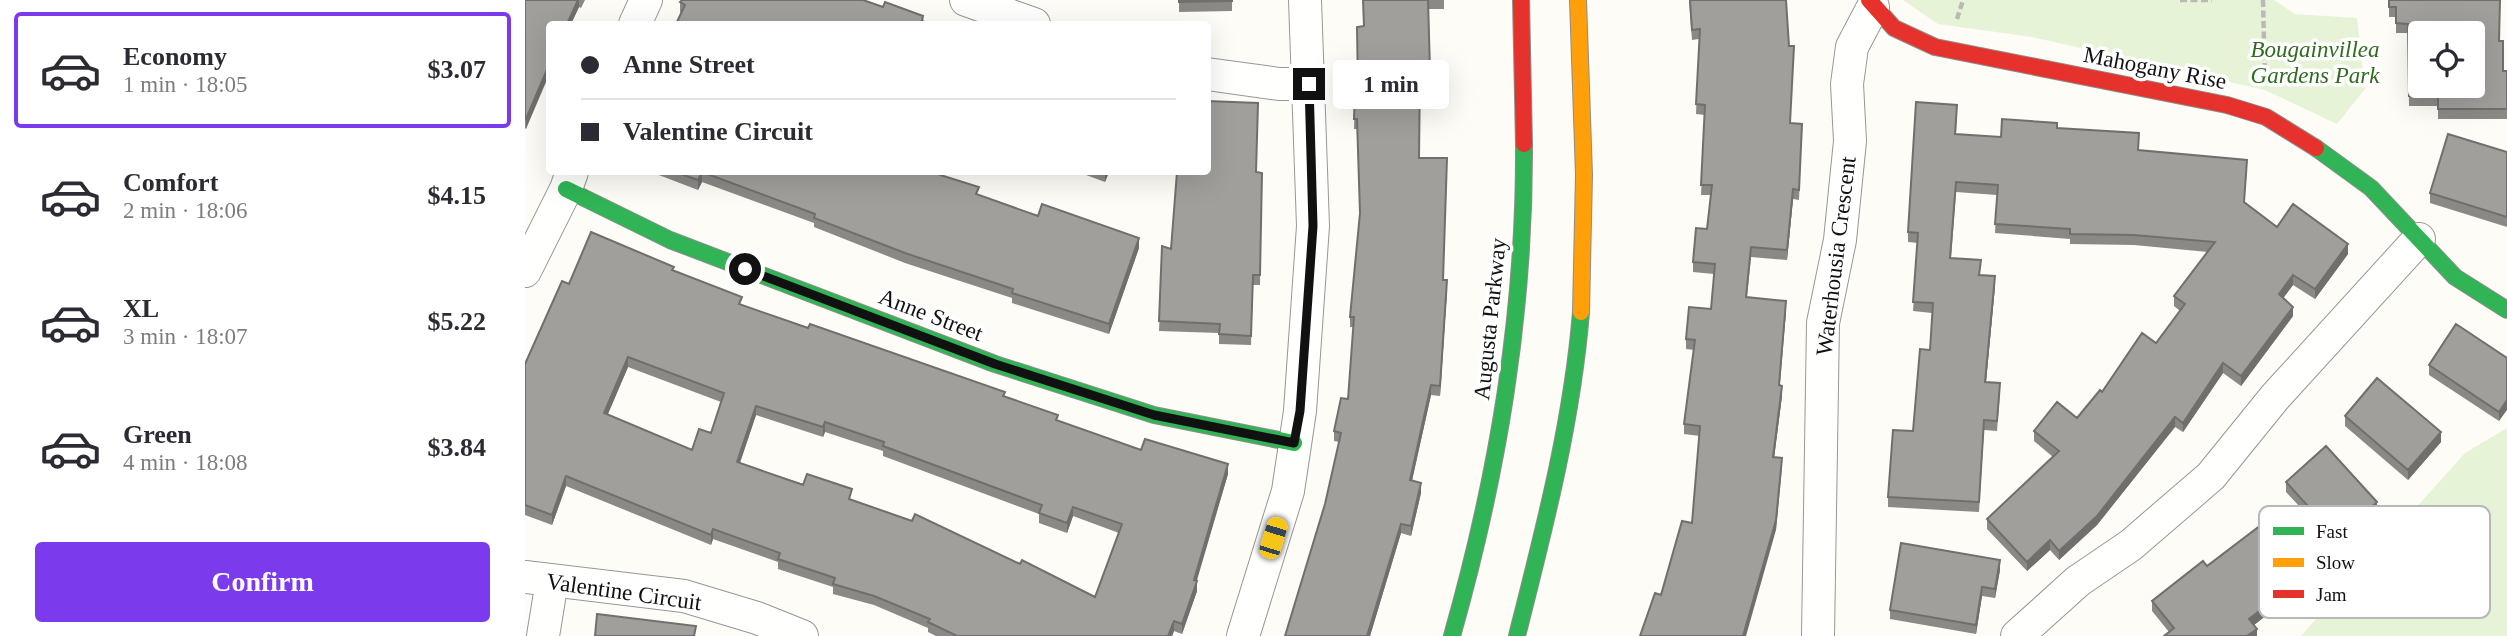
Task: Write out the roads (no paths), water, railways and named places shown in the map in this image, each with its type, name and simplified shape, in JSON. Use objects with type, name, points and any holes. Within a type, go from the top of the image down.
[{"type":"street","points":[[636,21],[646,0]]},
{"type":"street","points":[[966,0],[1026,21]]},
{"type":"street","points":[[1243,636],[1288,491],[1300,411],[1313,226],[1305,0]]},
{"type":"street","name":"Augusta Parkway","points":[[1452,636],[1479,543],[1493,476],[1519,298],[1524,163],[1521,0]]},
{"type":"street","points":[[1517,636],[1551,502],[1577,351],[1584,230],[1579,0]]},
{"type":"street","name":"Mahogany Rise","points":[[1871,3],[1894,28],[1935,47],[2228,105],[2266,117],[2300,136],[2371,188],[2455,277],[2507,310]]},
{"type":"street","name":"Waterhousia Crescent","points":[[1818,636],[1823,323],[1840,240],[1850,141],[1847,83],[1852,47],[1871,3]]},
{"type":"street","points":[[1211,75],[1279,84],[1309,84]]},
{"type":"street","points":[[525,271],[569,180]]},
{"type":"street","name":"Anne Street","points":[[569,180],[670,240],[995,364],[1154,415],[1294,443]]},
{"type":"street","points":[[2017,636],[2078,581],[2131,545],[2211,476],[2275,397],[2419,239]]},
{"type":"street","points":[[538,579],[543,636]]},
{"type":"street","name":"Valentine Circuit","points":[[538,579],[684,596],[757,618],[802,636]]},
{"type":"park label","name":"Bougainvillea Gardens Park","points":[[2315,62]]}]
